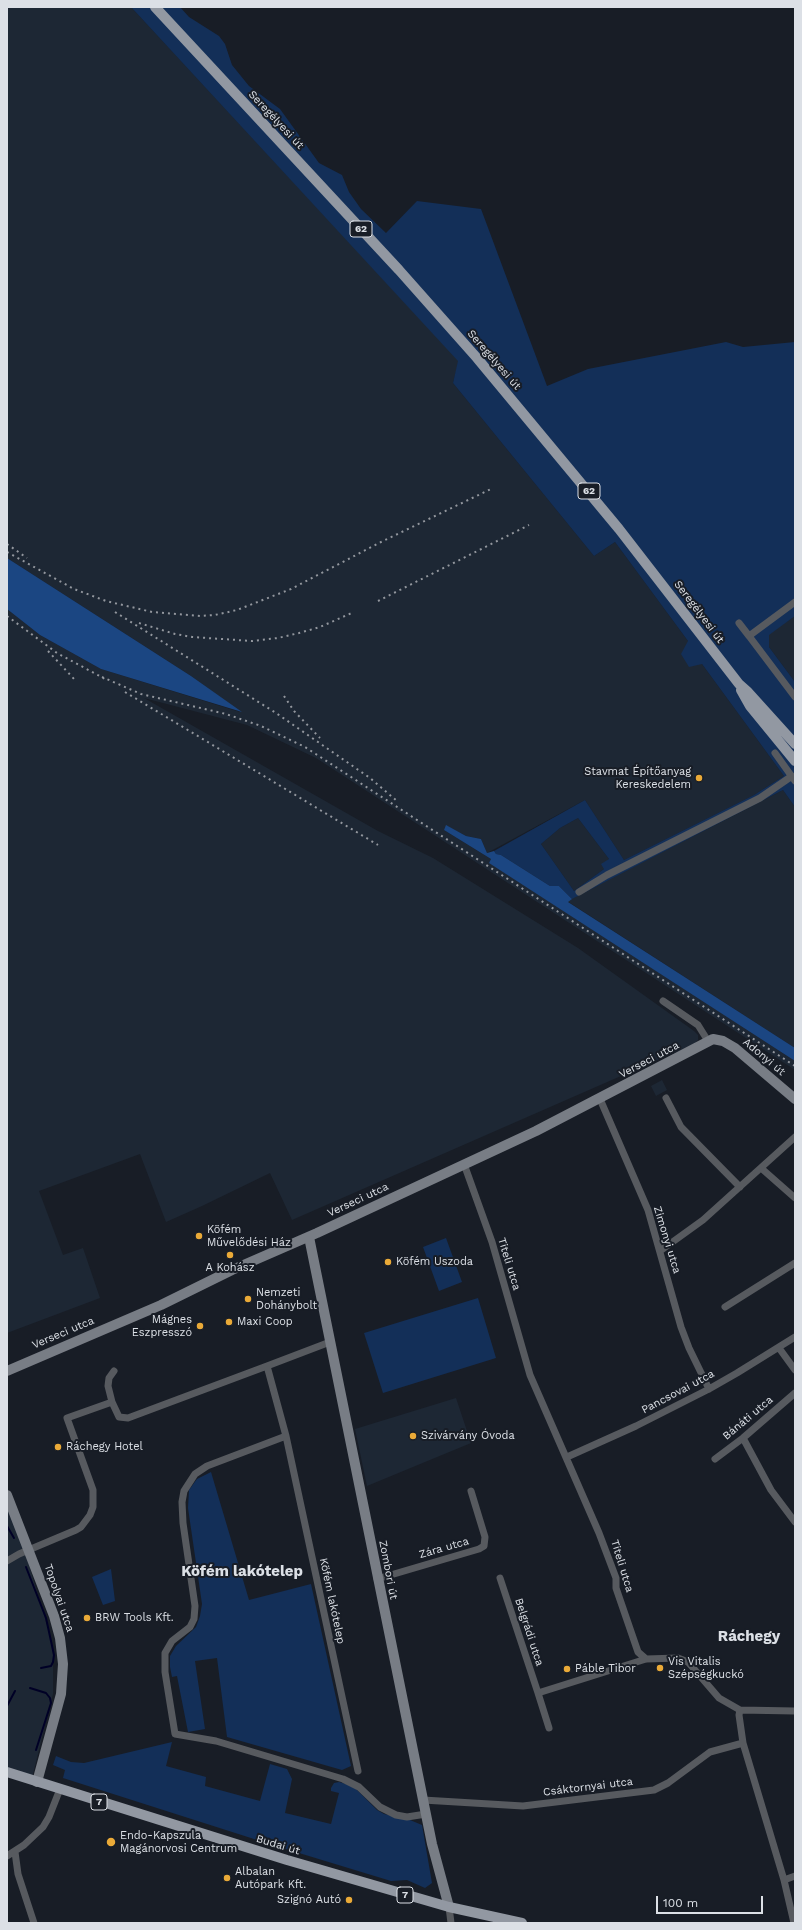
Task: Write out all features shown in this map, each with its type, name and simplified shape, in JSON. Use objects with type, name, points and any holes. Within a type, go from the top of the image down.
[{"type":"main road","name":"Seregélyesi út","points":[[155,7],[399,270],[492,375],[624,534],[739,684],[795,744]]},
{"type":"main road","name":"62","points":[[739,684],[744,697],[750,706],[795,760]]},
{"type":"main road","name":"Budai út","points":[[7,1772],[287,1860],[449,1907],[522,1923]]},
{"type":"street","points":[[749,636],[795,602]]},
{"type":"street","points":[[739,623],[795,697]]},
{"type":"street","points":[[579,892],[607,875],[760,798],[793,779],[775,753]]},
{"type":"street","points":[[663,1001],[698,1025],[711,1040]]},
{"type":"street","name":"Verseci utca","points":[[7,1371],[161,1305],[232,1270],[308,1237],[464,1164],[600,1099],[711,1040]]},
{"type":"street","name":"Adonyi út","points":[[711,1040],[723,1041],[735,1048],[795,1099]]},
{"type":"street","points":[[666,1098],[681,1127],[740,1187]]},
{"type":"street","name":"Zimonyi utca","points":[[600,1099],[648,1210],[686,1341],[709,1389]]},
{"type":"street","points":[[660,1251],[703,1220],[795,1137]]},
{"type":"street","name":"Titeli utca","points":[[464,1164],[492,1242],[530,1375],[600,1533],[616,1578],[616,1588],[638,1652],[646,1659]]},
{"type":"street","points":[[761,1168],[795,1198]]},
{"type":"street","name":"Zombori út","points":[[308,1237],[423,1800],[441,1883],[449,1907]]},
{"type":"street","points":[[725,1307],[795,1263]]},
{"type":"street","name":"Pancsovai utca","points":[[567,1457],[636,1426],[709,1389],[795,1337]]},
{"type":"street","points":[[114,1371],[109,1378],[108,1386],[112,1402],[119,1417],[124,1419],[330,1342]]},
{"type":"street","points":[[779,1348],[795,1370]]},
{"type":"street","name":"Köfém lakótelep","points":[[267,1366],[286,1436],[358,1771]]},
{"type":"street","name":"Bánáti utca","points":[[715,1459],[743,1438],[795,1393]]},
{"type":"street","points":[[7,1561],[76,1530],[81,1527],[90,1515],[93,1507],[93,1490],[66,1418],[112,1402]]},
{"type":"street","points":[[286,1436],[207,1466],[195,1474],[184,1491],[183,1523],[196,1606],[190,1627],[172,1641],[164,1658],[175,1734],[216,1741],[350,1782],[359,1787],[380,1807],[396,1815],[407,1817],[426,1814]]},
{"type":"street","points":[[743,1438],[771,1490],[795,1522]]},
{"type":"street","name":"Zára utca","points":[[377,1579],[479,1549],[484,1546],[485,1537],[471,1491]]},
{"type":"street","name":"Topolyai utca","points":[[7,1495],[58,1627],[63,1664],[61,1694],[37,1782]]},
{"type":"street","name":"Belgrádi utca","points":[[500,1578],[549,1728]]},
{"type":"street","points":[[538,1693],[646,1659],[678,1658],[688,1662],[719,1698],[740,1710],[795,1711]]},
{"type":"street","points":[[740,1710],[739,1715],[743,1743],[784,1880],[794,1923]]},
{"type":"street","name":"Csáktornyai utca","points":[[423,1800],[523,1806],[654,1790],[668,1783],[710,1752],[743,1743]]},
{"type":"street","points":[[7,1856],[15,1852],[35,1836],[43,1827],[49,1818],[60,1789]]},
{"type":"street","points":[[15,1852],[18,1874],[34,1923]]},
{"type":"street","points":[[784,1880],[795,1876]]},
{"type":"street","points":[[449,1907],[451,1923]]},
{"type":"shaded area","points":[[7,7],[131,7],[459,361],[453,383],[594,556],[615,542],[688,641],[702,664],[784,776],[754,795],[624,860],[585,800],[487,853],[481,839],[466,836],[447,826],[444,830],[491,859],[490,863],[795,1061],[795,1070],[316,758],[247,725],[144,698],[378,831],[433,858],[578,948],[694,1031],[698,1035],[698,1040],[694,1044],[292,1220],[270,1173],[166,1222],[140,1154],[39,1191],[63,1255],[83,1248],[100,1298],[7,1333],[7,609],[40,635],[101,669],[240,712],[191,676],[7,558]]},
{"type":"shaded area","points":[[131,7],[180,7],[189,17],[219,36],[225,44],[232,65],[249,86],[280,109],[319,163],[342,175],[349,192],[361,209],[386,233],[417,201],[481,209],[547,386],[588,369],[726,342],[743,347],[795,342],[795,616],[769,635],[769,647],[795,682],[795,807],[783,790],[572,899],[559,886],[550,886],[501,855],[496,854],[494,851],[585,800],[624,860],[754,795],[784,776],[702,664],[689,667],[681,654],[688,641],[615,542],[594,556],[453,383],[458,361]],"holes":[[[578,818],[609,859],[601,864],[604,869],[574,891],[541,844],[560,828]]]},
{"type":"shaded area","points":[[7,558],[191,676],[242,712],[101,669],[40,635],[7,609]]},
{"type":"shaded area","points":[[795,616],[795,682],[769,647],[769,634]]},
{"type":"shaded area","points":[[783,790],[795,807],[795,1048],[567,901]]},
{"type":"shaded area","points":[[578,818],[609,859],[604,869],[574,891],[541,844],[560,828]]},
{"type":"shaded area","points":[[446,825],[466,836],[481,839],[487,853],[494,851],[496,854],[501,855],[550,886],[559,886],[572,899],[568,902],[795,1048],[795,1061],[489,863],[491,859],[444,830]]},
{"type":"shaded area","points":[[662,1080],[667,1090],[656,1096],[651,1086]]},
{"type":"shaded area","points":[[446,1238],[462,1282],[439,1291],[423,1247]]},
{"type":"shaded area","points":[[478,1298],[496,1358],[383,1393],[364,1333]]},
{"type":"shaded area","name":"Szivárvány Óvoda","points":[[456,1398],[471,1443],[367,1486],[355,1429]]},
{"type":"shaded area","points":[[211,1472],[249,1600],[311,1584],[351,1766],[342,1770],[227,1737],[217,1658],[195,1661],[205,1729],[188,1732],[177,1676],[172,1677],[170,1656],[176,1646],[196,1627],[200,1616],[202,1604],[188,1508],[189,1490],[197,1479]]},
{"type":"shaded area","points":[[7,1491],[52,1642],[53,1694],[32,1778],[7,1770]]},
{"type":"shaded area","points":[[111,1569],[115,1601],[103,1605],[92,1577]]},
{"type":"shaded area","points":[[172,1742],[166,1766],[206,1777],[205,1786],[260,1801],[270,1764],[287,1769],[292,1779],[285,1813],[331,1824],[339,1793],[331,1791],[331,1788],[334,1783],[339,1782],[353,1786],[377,1810],[384,1814],[410,1820],[422,1825],[432,1883],[425,1888],[407,1880],[391,1881],[276,1846],[63,1778],[65,1770],[53,1765],[56,1756],[71,1762],[84,1763]]},
{"type":"waterway","points":[[7,1526],[14,1538]]},
{"type":"waterway","points":[[26,1567],[46,1618],[54,1655],[51,1666],[41,1668]]},
{"type":"waterway","points":[[30,1688],[46,1693],[50,1698],[51,1703],[36,1750]]},
{"type":"waterway","points":[[7,1706],[15,1691]]},
{"type":"railway","points":[[7,552],[74,589],[106,601],[152,612],[200,616],[215,615],[237,610],[291,589],[381,542],[491,489]]},
{"type":"railway","points":[[378,601],[529,525]]},
{"type":"railway","points":[[7,544],[27,558]]},
{"type":"railway","points":[[115,612],[276,713],[370,778],[397,801]]},
{"type":"railway","points":[[139,623],[175,634],[192,637],[252,641],[278,638],[299,633],[320,627],[354,612]]},
{"type":"railway","points":[[7,616],[57,653],[107,680]]},
{"type":"railway","points":[[48,651],[75,680]]},
{"type":"railway","points":[[102,677],[141,694],[226,714],[261,726],[305,747],[795,1066]]},
{"type":"railway","points":[[125,692],[378,845]]},
{"type":"railway","points":[[284,696],[294,711],[320,738]]},
{"type":"place","name":"Stavmat Építőanyag Kereskedelem","points":[[699,778]]},
{"type":"place","name":"Köfém Művelődési Ház","points":[[199,1236]]},
{"type":"place","name":"A Kohász","points":[[230,1255]]},
{"type":"place","name":"Köfém Uszoda","points":[[388,1262]]},
{"type":"place","name":"Nemzeti Dohánybolt","points":[[248,1299]]},
{"type":"place","name":"Maxi Coop","points":[[229,1322]]},
{"type":"place","name":"Mágnes Eszpresszó","points":[[200,1326]]},
{"type":"place","name":"Szivárvány Óvoda","points":[[413,1436]]},
{"type":"place","name":"Ráchegy Hotel","points":[[58,1447]]},
{"type":"place","name":"BRW Tools Kft.","points":[[87,1618]]},
{"type":"place","name":"Vis Vitalis Szépségkuckó","points":[[660,1668]]},
{"type":"place","name":"Páble Tibor","points":[[567,1669]]},
{"type":"place","name":"Endo-Kapszula Magánorvosi Centrum","points":[[111,1842]]},
{"type":"place","name":"Albalan Autópark Kft.","points":[[227,1878]]},
{"type":"place","name":"Szignó Autó","points":[[349,1900]]},
{"type":"district","name":"Köfém lakótelep","points":[[242,1572]]},
{"type":"district","name":"Ráchegy","points":[[749,1637]]}]
